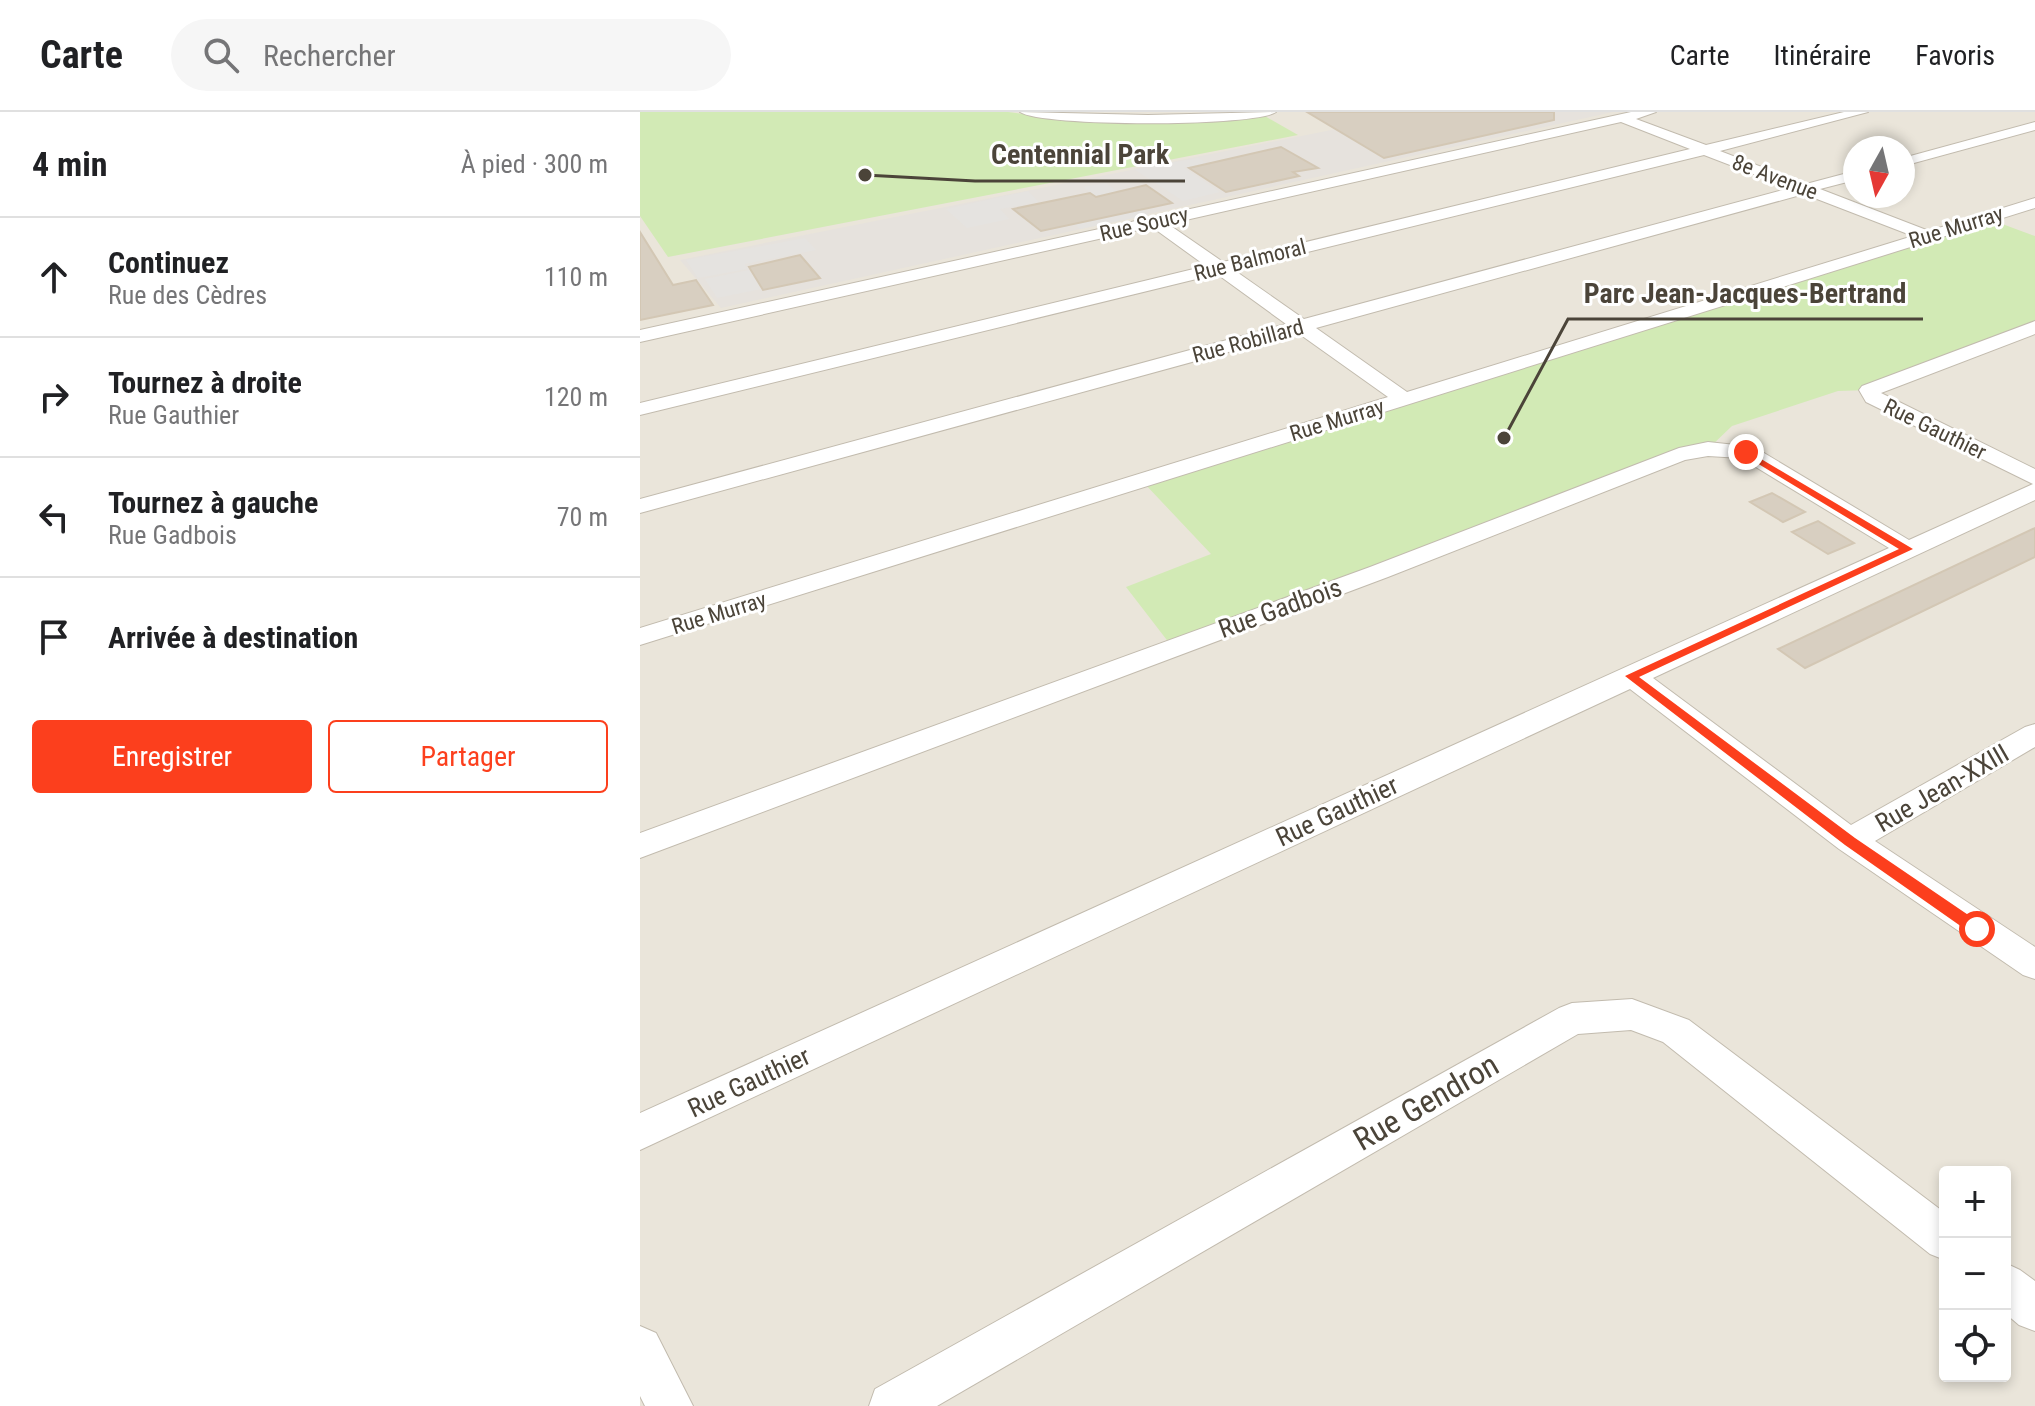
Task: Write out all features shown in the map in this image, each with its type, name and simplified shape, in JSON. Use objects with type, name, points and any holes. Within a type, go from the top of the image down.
[{"type":"street","points":[[1027,112],[1072,118],[1159,121],[1269,112]]},
{"type":"street","name":"Rue Soucy","points":[[640,336],[1649,112]]},
{"type":"street","name":"Rue Balmoral","points":[[640,409],[1861,112]]},
{"type":"street","name":"8e Avenue","points":[[1622,118],[1928,236]]},
{"type":"street","points":[[1915,159],[2035,126]]},
{"type":"street","name":"Rue Robillard","points":[[640,506],[1843,178]]},
{"type":"street","name":"Rue Murray","points":[[640,637],[2035,203]]},
{"type":"street","points":[[1155,222],[1404,399]]},
{"type":"street","name":"Rue Gauthier","points":[[2035,327],[1869,390],[1873,398],[2035,478]]},
{"type":"street","name":"Rue Gadbois","points":[[640,846],[1379,572],[1679,455],[1708,449],[1746,452],[1907,549]]},
{"type":"street","name":"Rue Gauthier","points":[[640,1132],[2035,491]]},
{"type":"street","points":[[1631,676],[1850,841],[2035,965]]},
{"type":"street","name":"Rue Jean-XXIII","points":[[1850,841],[2035,734]]},
{"type":"street","name":"Rue Gendron","points":[[892,1406],[1572,1019],[1632,1014],[1676,1031],[1944,1238]]},
{"type":"street","points":[[2011,1290],[2035,1309]]},
{"type":"street","points":[[640,1349],[670,1406]]},
{"type":"shaded area","points":[[640,112],[2035,112],[2035,1406],[640,1406]]},
{"type":"shaded area","points":[[1421,112],[1613,112],[721,308],[680,260]]},
{"type":"shaded area","points":[[1199,158],[1206,163],[1184,168],[1220,192],[1183,201],[1134,169]]},
{"type":"shaded area","points":[[1106,183],[1149,215],[1080,229],[1074,224],[1120,214],[1083,187]]},
{"type":"shaded area","points":[[1028,191],[1039,202],[1000,209],[1009,219],[967,228],[946,209]]},
{"type":"shaded area","points":[[805,238],[816,250],[745,264],[747,269],[698,278],[686,260]]},
{"type":"shaded area","points":[[749,270],[761,289],[717,298],[705,279]]},
{"type":"green space","points":[[640,112],[1263,115],[1298,135],[668,257],[640,216]]},
{"type":"green space","points":[[1986,218],[2035,236],[2035,327],[1869,390],[1838,391],[1732,426],[1708,449],[1173,648],[1126,587],[1211,554],[1144,483]]},
{"type":"building","points":[[1307,112],[1554,112],[1554,120],[1384,158]]},
{"type":"building","points":[[1281,147],[1318,168],[1293,172],[1299,176],[1226,192],[1189,168]]},
{"type":"building","points":[[1146,185],[1172,203],[1041,231],[1013,209],[1090,193],[1096,197]]},
{"type":"building","points":[[640,232],[673,285],[696,280],[713,305],[640,320]]},
{"type":"building","points":[[800,255],[820,278],[763,290],[749,267]]},
{"type":"building","points":[[1772,493],[1805,512],[1783,522],[1750,502]]},
{"type":"building","points":[[1818,521],[1854,543],[1828,554],[1792,532]]},
{"type":"building","points":[[2035,528],[2035,557],[1805,668],[1778,649]]},
{"type":"place","name":"Centennial Park","points":[[865,175]]},
{"type":"place","name":"Parc Jean-Jacques-Bertrand","points":[[1504,438]]},
{"type":"route","points":[[1746,452],[1907,549],[1631,676],[1850,841],[1977,929]]}]
